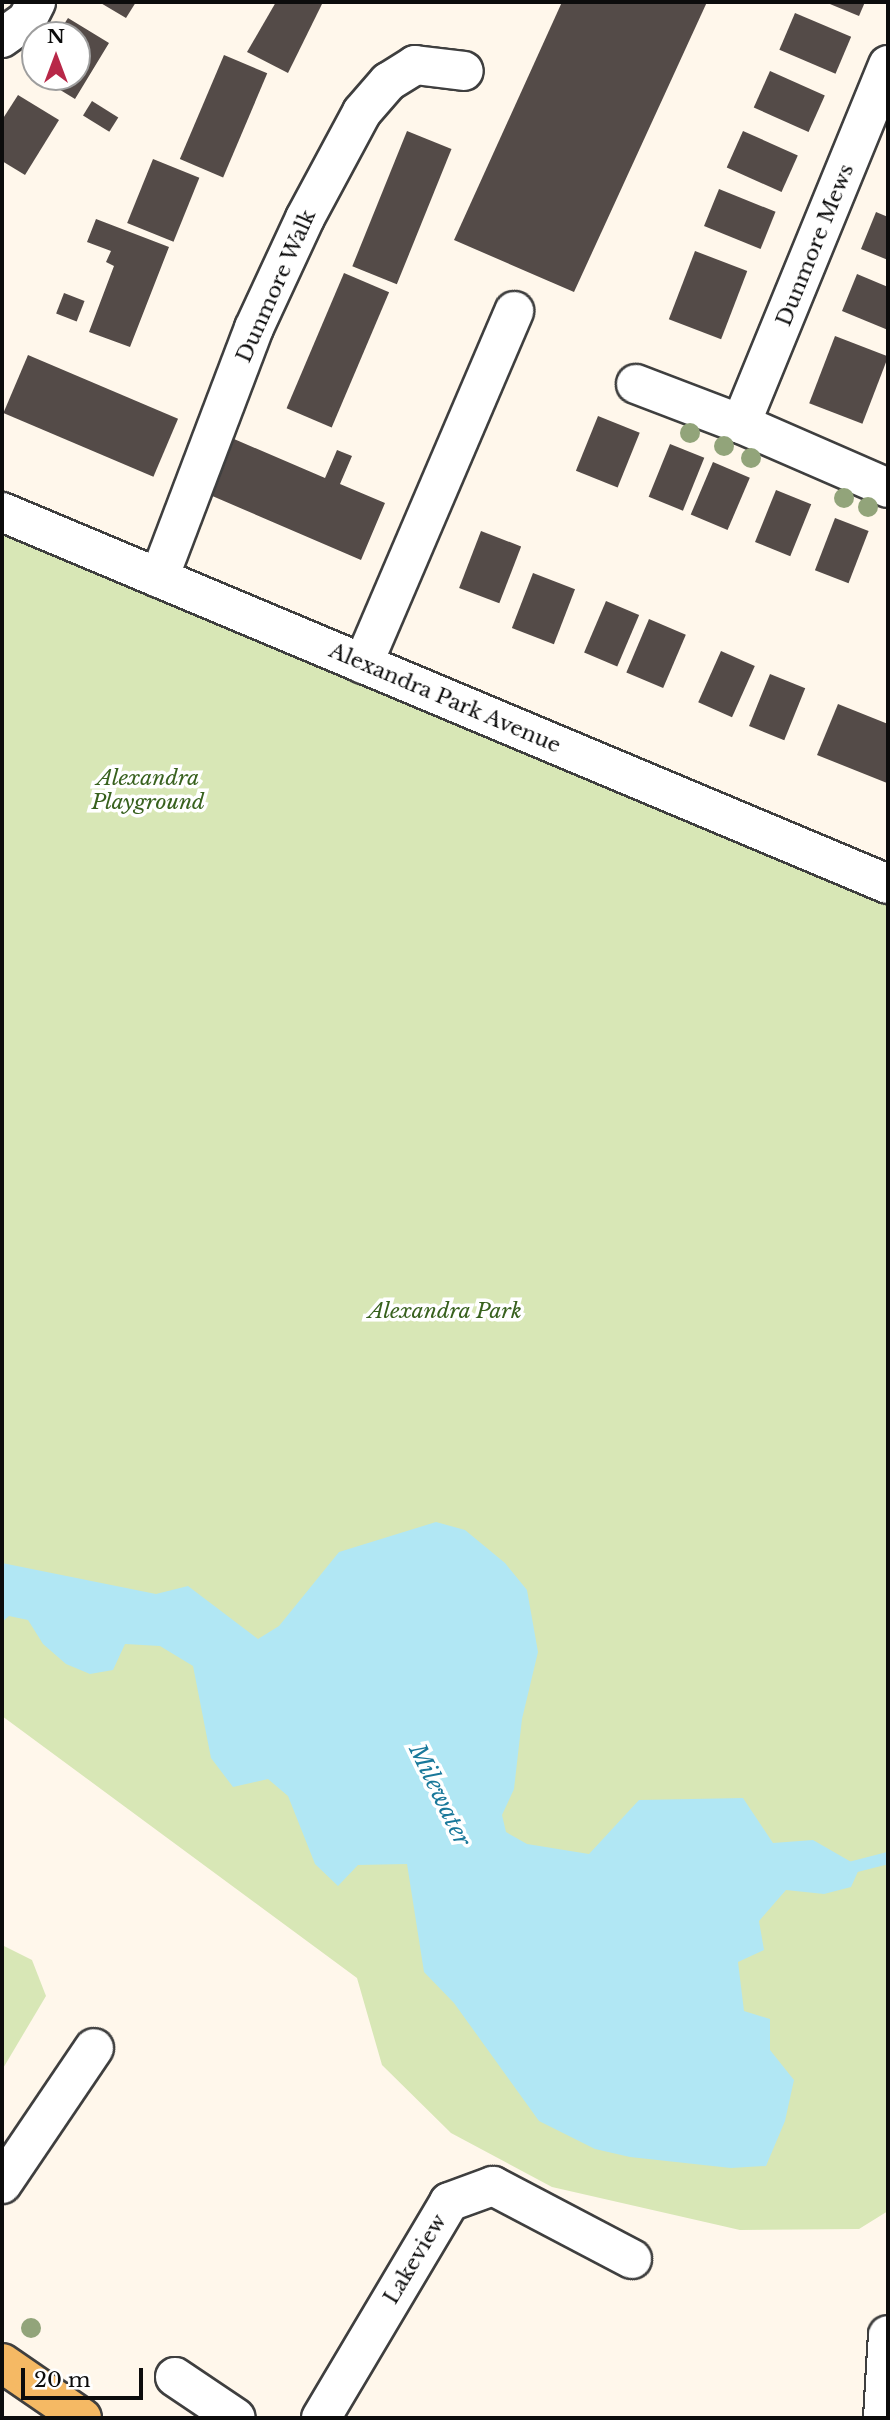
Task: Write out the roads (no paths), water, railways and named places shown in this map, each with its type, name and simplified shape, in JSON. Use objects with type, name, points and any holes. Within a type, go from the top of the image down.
[{"type":"main road","points":[[2,2363],[82,2418]]},
{"type":"street","points":[[2,38],[27,20],[36,2]]},
{"type":"street","name":"Dunmore Walk","points":[[159,578],[254,328],[305,218],[362,112],[388,82],[415,65],[464,71]]},
{"type":"street","name":"Dunmore Mews","points":[[741,424],[888,65]]},
{"type":"street","points":[[363,664],[514,311]]},
{"type":"street","points":[[636,384],[741,424],[888,488]]},
{"type":"street","name":"Alexandra Park Avenue","points":[[2,512],[888,884]]},
{"type":"street","points":[[2,2184],[94,2048]]},
{"type":"street","name":"Lakeview","points":[[321,2418],[449,2202],[493,2186],[632,2259]]},
{"type":"street","points":[[883,2418],[888,2335]]},
{"type":"street","points":[[175,2377],[236,2418]]},
{"type":"water","points":[[436,1522],[465,1530],[505,1563],[527,1590],[538,1652],[522,1719],[514,1789],[502,1815],[506,1832],[527,1844],[589,1854],[639,1800],[743,1798],[773,1843],[813,1840],[860,1867],[851,1887],[824,1894],[786,1890],[759,1921],[764,1950],[738,1962],[744,2011],[770,2019],[770,2050],[794,2080],[785,2121],[766,2166],[731,2168],[630,2157],[595,2149],[539,2121],[454,2003],[424,1972],[407,1864],[358,1865],[338,1886],[315,1864],[288,1796],[268,1779],[233,1787],[211,1758],[193,1666],[160,1646],[125,1644],[113,1670],[90,1674],[66,1664],[43,1644],[28,1620],[9,1616],[2,1622],[2,1563],[156,1594],[188,1586],[258,1639],[279,1626],[339,1552]]},
{"type":"waterway","name":"Milewater","points":[[845,1869],[888,1858]]},
{"type":"park label","name":"Alexandra Playground","points":[[148,790]]},
{"type":"park label","name":"Alexandra Park","points":[[445,1311]]}]
